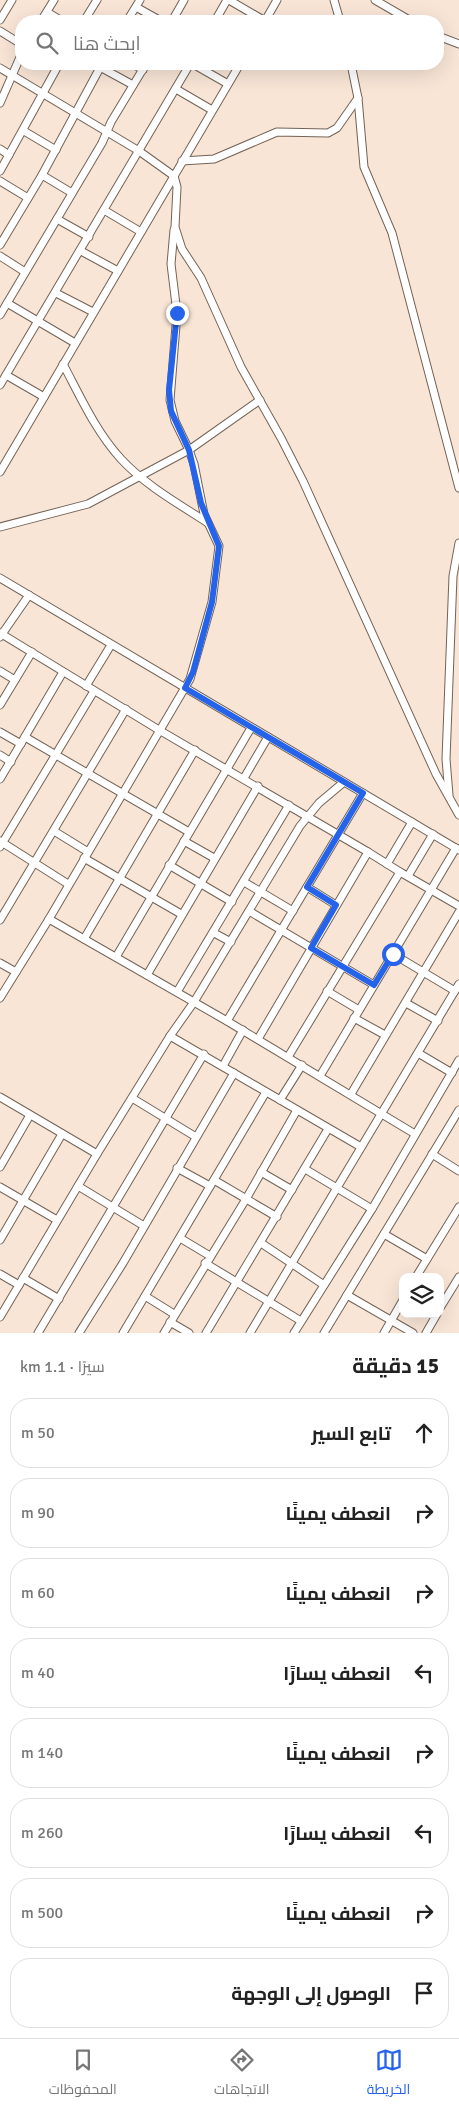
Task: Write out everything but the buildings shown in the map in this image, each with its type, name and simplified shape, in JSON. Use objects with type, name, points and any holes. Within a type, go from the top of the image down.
[{"type":"street","points":[[0,20],[12,0]]},
{"type":"street","points":[[45,15],[54,0]]},
{"type":"street","points":[[88,15],[97,0]]},
{"type":"street","points":[[175,15],[184,0]]},
{"type":"street","points":[[219,15],[228,0],[254,15]]},
{"type":"street","points":[[268,15],[277,0]]},
{"type":"street","points":[[334,0],[338,15]]},
{"type":"street","points":[[375,0],[400,15]]},
{"type":"street","points":[[131,15],[138,3],[153,15]]},
{"type":"street","points":[[47,12],[52,15]]},
{"type":"street","points":[[0,31],[15,40]]},
{"type":"street","points":[[444,40],[459,44]]},
{"type":"street","points":[[0,68],[139,151],[174,176],[177,187],[171,264],[177,313],[170,400],[175,421],[189,450],[201,503],[219,546],[212,602],[193,672],[49,919],[0,998]]},
{"type":"street","points":[[0,103],[15,69]]},
{"type":"street","points":[[0,171],[24,131],[55,70]]},
{"type":"street","points":[[0,245],[42,175],[98,70]]},
{"type":"street","points":[[109,70],[133,85]]},
{"type":"street","points":[[0,315],[142,70]]},
{"type":"street","points":[[0,385],[188,70]]},
{"type":"street","points":[[203,70],[228,84]]},
{"type":"street","points":[[0,472],[236,70]]},
{"type":"street","points":[[352,70],[358,98],[364,167],[392,232],[459,488]]},
{"type":"street","points":[[176,89],[212,110]]},
{"type":"street","points":[[182,161],[214,159],[277,132],[321,134],[334,131],[358,98]]},
{"type":"street","points":[[24,131],[56,150]]},
{"type":"street","points":[[0,150],[9,155]]},
{"type":"street","points":[[42,175],[72,193]]},
{"type":"street","points":[[0,181],[28,198]]},
{"type":"street","points":[[104,210],[141,232]]},
{"type":"street","points":[[57,219],[89,237]]},
{"type":"street","points":[[174,227],[182,249],[201,278],[241,367],[303,481],[436,774],[459,815]]},
{"type":"street","points":[[81,251],[118,271]]},
{"type":"street","points":[[0,256],[25,272]]},
{"type":"street","points":[[56,293],[93,312]]},
{"type":"street","points":[[7,303],[75,344]]},
{"type":"street","points":[[63,364],[94,423],[121,459],[142,477],[209,524]]},
{"type":"street","points":[[6,375],[44,397]]},
{"type":"street","points":[[0,527],[88,504],[142,477],[189,450],[260,400]]},
{"type":"street","points":[[450,797],[446,758],[453,576],[459,543]]},
{"type":"street","points":[[0,578],[457,849],[430,890],[320,1076]]},
{"type":"street","points":[[29,595],[1,635],[459,906]]},
{"type":"street","points":[[86,686],[111,645]]},
{"type":"street","points":[[0,705],[32,652]]},
{"type":"street","points":[[0,670],[15,680]]},
{"type":"street","points":[[0,779],[63,672]]},
{"type":"street","points":[[68,884],[1,844],[94,691]]},
{"type":"street","points":[[0,920],[126,709]]},
{"type":"street","points":[[116,957],[251,728]]},
{"type":"street","points":[[0,732],[55,755],[188,832]]},
{"type":"street","points":[[244,778],[268,737]]},
{"type":"street","points":[[84,939],[195,750]]},
{"type":"street","points":[[0,755],[10,762]]},
{"type":"street","points":[[0,1317],[97,1154],[170,1036],[194,1002],[307,816],[344,782]]},
{"type":"street","points":[[146,975],[258,786]]},
{"type":"street","points":[[227,1020],[363,793]]},
{"type":"street","points":[[177,992],[289,805]]},
{"type":"street","points":[[388,864],[412,822]]},
{"type":"street","points":[[54,831],[119,878],[181,914]]},
{"type":"street","points":[[408,876],[433,834]]},
{"type":"street","points":[[184,841],[214,858]]},
{"type":"street","points":[[258,1039],[368,852]]},
{"type":"street","points":[[169,865],[232,902]]},
{"type":"street","points":[[288,1057],[400,872]]},
{"type":"street","points":[[244,882],[292,911]]},
{"type":"street","points":[[307,887],[336,905]]},
{"type":"street","points":[[249,911],[374,985]]},
{"type":"street","points":[[351,1094],[459,912]]},
{"type":"street","points":[[49,919],[227,1020],[415,1134]]},
{"type":"street","points":[[214,933],[230,942]]},
{"type":"street","points":[[250,1333],[294,1263],[381,1113],[458,987],[424,973],[393,954]]},
{"type":"street","points":[[0,963],[16,972]]},
{"type":"street","points":[[327,991],[359,1010]]},
{"type":"street","points":[[406,1002],[438,1021]]},
{"type":"street","points":[[354,1018],[385,1035]]},
{"type":"street","points":[[222,1066],[243,1030]]},
{"type":"street","points":[[170,1036],[204,1054],[361,1147]]},
{"type":"street","points":[[38,1333],[204,1054]]},
{"type":"street","points":[[418,1054],[452,1072]]},
{"type":"street","points":[[294,1333],[372,1208],[459,1060]]},
{"type":"street","points":[[280,1100],[302,1065]]},
{"type":"street","points":[[79,1333],[234,1072]]},
{"type":"street","points":[[123,1333],[266,1092]]},
{"type":"street","points":[[0,1098],[97,1154]]},
{"type":"street","points":[[132,1098],[196,1137]]},
{"type":"street","points":[[164,1333],[205,1263],[246,1199],[297,1110]]},
{"type":"street","points":[[324,1333],[459,1110]]},
{"type":"street","points":[[0,1167],[30,1115]]},
{"type":"street","points":[[206,1333],[328,1129]]},
{"type":"street","points":[[0,1240],[62,1134]]},
{"type":"street","points":[[432,1154],[459,1171]]},
{"type":"street","points":[[177,1168],[246,1199],[277,1217]]},
{"type":"street","points":[[305,1169],[372,1208]]},
{"type":"street","points":[[261,1172],[292,1190]]},
{"type":"street","points":[[78,1186],[144,1226]]},
{"type":"street","points":[[0,1187],[57,1220]]},
{"type":"street","points":[[418,1273],[458,1210]]},
{"type":"street","points":[[384,1234],[427,1259]]},
{"type":"street","points":[[180,1238],[210,1256]]},
{"type":"street","points":[[261,1243],[324,1284]]},
{"type":"street","points":[[205,1263],[301,1321]]},
{"type":"street","points":[[0,1274],[19,1285]]},
{"type":"street","points":[[23,1278],[59,1298]]},
{"type":"street","points":[[444,1302],[459,1278]]},
{"type":"street","points":[[347,1294],[413,1333]]},
{"type":"street","points":[[145,1296],[174,1314]]},
{"type":"street","points":[[384,1333],[399,1307]]},
{"type":"street","points":[[426,1333],[435,1318]]},
{"type":"street","points":[[170,1322],[188,1333]]},
{"type":"route","points":[[177,313],[169,390],[171,411],[194,464],[204,514],[217,540],[220,554],[212,602],[202,643],[193,672],[185,688],[363,793],[307,887],[336,905],[311,948],[374,985],[393,954]]}]
